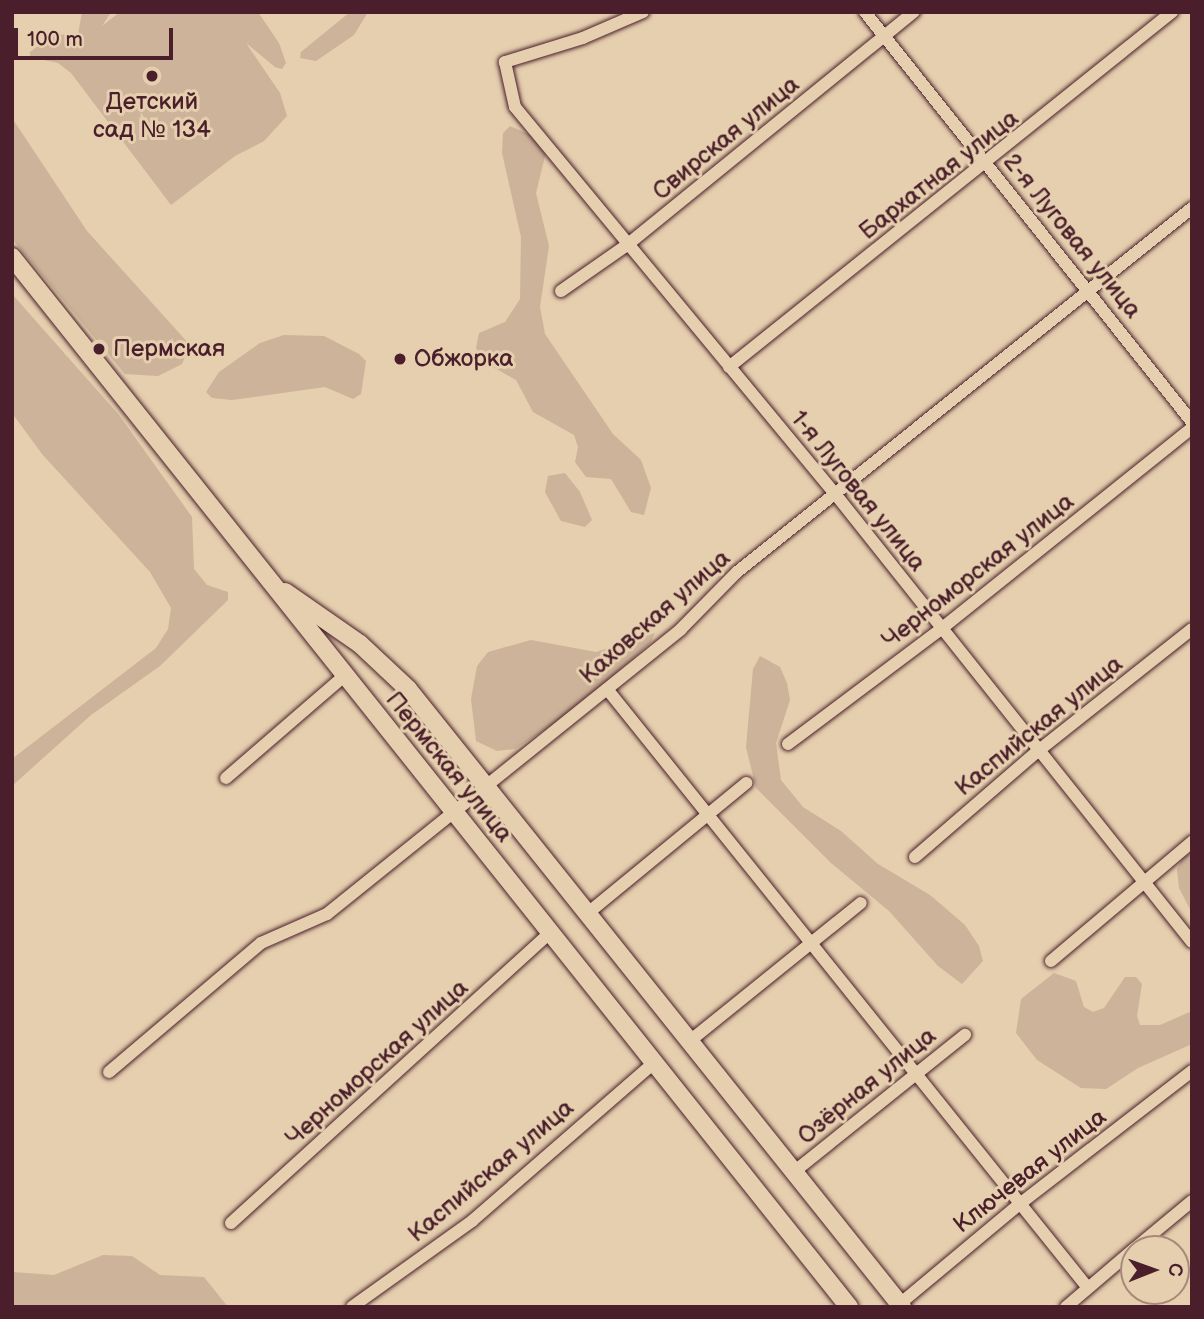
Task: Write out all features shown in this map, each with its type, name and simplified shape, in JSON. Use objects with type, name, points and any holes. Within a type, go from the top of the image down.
[{"type":"street","name":"1-я Луговая улица","points":[[643,12],[583,38],[505,62],[515,107],[836,495],[1192,942]]},
{"type":"street","name":"2-я Луговая улица","points":[[865,12],[1090,290],[1192,422]]},
{"type":"street","name":"Свирская улица","points":[[561,291],[627,245],[914,12]]},
{"type":"street","name":"Бархатная улица","points":[[729,367],[988,164],[1172,12]]},
{"type":"street","name":"Каховская улица","points":[[108,1072],[261,943],[327,914],[681,629],[737,572],[1192,208]]},
{"type":"street","name":"Пермская улица","points":[[12,257],[849,1307]]},
{"type":"street","name":"Черноморская улица","points":[[788,744],[941,629],[1192,428]]},
{"type":"street","points":[[268,580],[360,644],[408,690],[691,1040],[900,1306]]},
{"type":"street","name":"Каспийская улица","points":[[915,857],[1038,751],[1192,629]]},
{"type":"street","points":[[226,778],[344,676]]},
{"type":"street","points":[[607,689],[1088,1288]]},
{"type":"street","points":[[588,913],[746,783]]},
{"type":"street","points":[[1051,961],[1192,842]]},
{"type":"street","points":[[691,1040],[861,903]]},
{"type":"street","name":"Черноморская улица","points":[[231,1223],[550,933]]},
{"type":"street","name":"Озёрная улица","points":[[795,1171],[965,1035]]},
{"type":"street","name":"Каспийская улица","points":[[352,1307],[472,1221],[654,1063]]},
{"type":"street","name":"Ключевая улица","points":[[900,1306],[1021,1203],[1192,1071]]},
{"type":"street","points":[[1151,1235],[1192,1201]]},
{"type":"street","points":[[1066,1307],[1120,1261]]},
{"type":"shaded area","points":[[82,12],[111,12],[102,26],[120,12],[258,12],[279,43],[286,63],[282,69],[275,67],[246,43],[280,93],[287,116],[264,141],[235,156],[171,205],[71,73],[58,63],[30,57],[30,52],[48,38],[59,34],[73,36],[79,43],[83,40],[78,34]]},
{"type":"shaded area","points":[[350,12],[368,12],[354,35],[316,61],[300,58],[301,52]]},
{"type":"shaded area","points":[[12,118],[87,231],[190,345],[182,364],[158,376],[125,374],[12,239]]},
{"type":"shaded area","points":[[510,126],[535,137],[547,148],[536,193],[549,246],[540,307],[545,334],[613,434],[641,460],[651,488],[644,515],[631,512],[611,479],[586,477],[575,462],[578,447],[574,435],[533,412],[516,380],[484,362],[476,348],[479,333],[505,322],[520,299],[521,237],[502,153],[503,133]]},
{"type":"shaded area","points":[[12,294],[119,415],[192,517],[194,569],[207,585],[228,592],[228,600],[160,666],[91,715],[12,786],[12,759],[156,648],[168,629],[171,608],[150,572],[42,454],[12,413]]},
{"type":"shaded area","points":[[284,335],[324,336],[359,354],[366,361],[361,394],[353,399],[325,387],[232,400],[212,398],[206,392],[219,372],[260,343]]},
{"type":"shaded area","points":[[565,473],[580,492],[592,520],[585,527],[561,521],[545,492],[548,476]]},
{"type":"shaded area","points":[[655,633],[651,642],[574,711],[515,749],[497,751],[476,741],[471,699],[477,666],[488,652],[531,640],[596,652]]},
{"type":"shaded area","points":[[760,656],[780,667],[790,700],[776,743],[781,780],[803,807],[841,831],[878,864],[930,895],[965,925],[979,946],[983,961],[962,984],[938,966],[889,911],[831,863],[756,788],[746,747],[753,669]]},
{"type":"shaded area","points":[[1192,853],[1192,913],[1179,888],[1177,869],[1183,857]]},
{"type":"shaded area","points":[[1054,973],[1076,981],[1084,1007],[1093,1012],[1104,1008],[1125,977],[1136,977],[1142,984],[1137,1016],[1140,1025],[1160,1025],[1192,1011],[1192,1044],[1138,1068],[1106,1089],[1081,1088],[1037,1060],[1016,1033],[1021,999]]},
{"type":"shaded area","points":[[103,1255],[132,1256],[160,1275],[204,1277],[228,1307],[12,1307],[12,1272],[54,1275]]},
{"type":"place","name":"Детский сад № 134","points":[[152,76]]},
{"type":"place","name":"Пермская","points":[[99,349]]},
{"type":"place","name":"Обжорка","points":[[400,359]]}]
